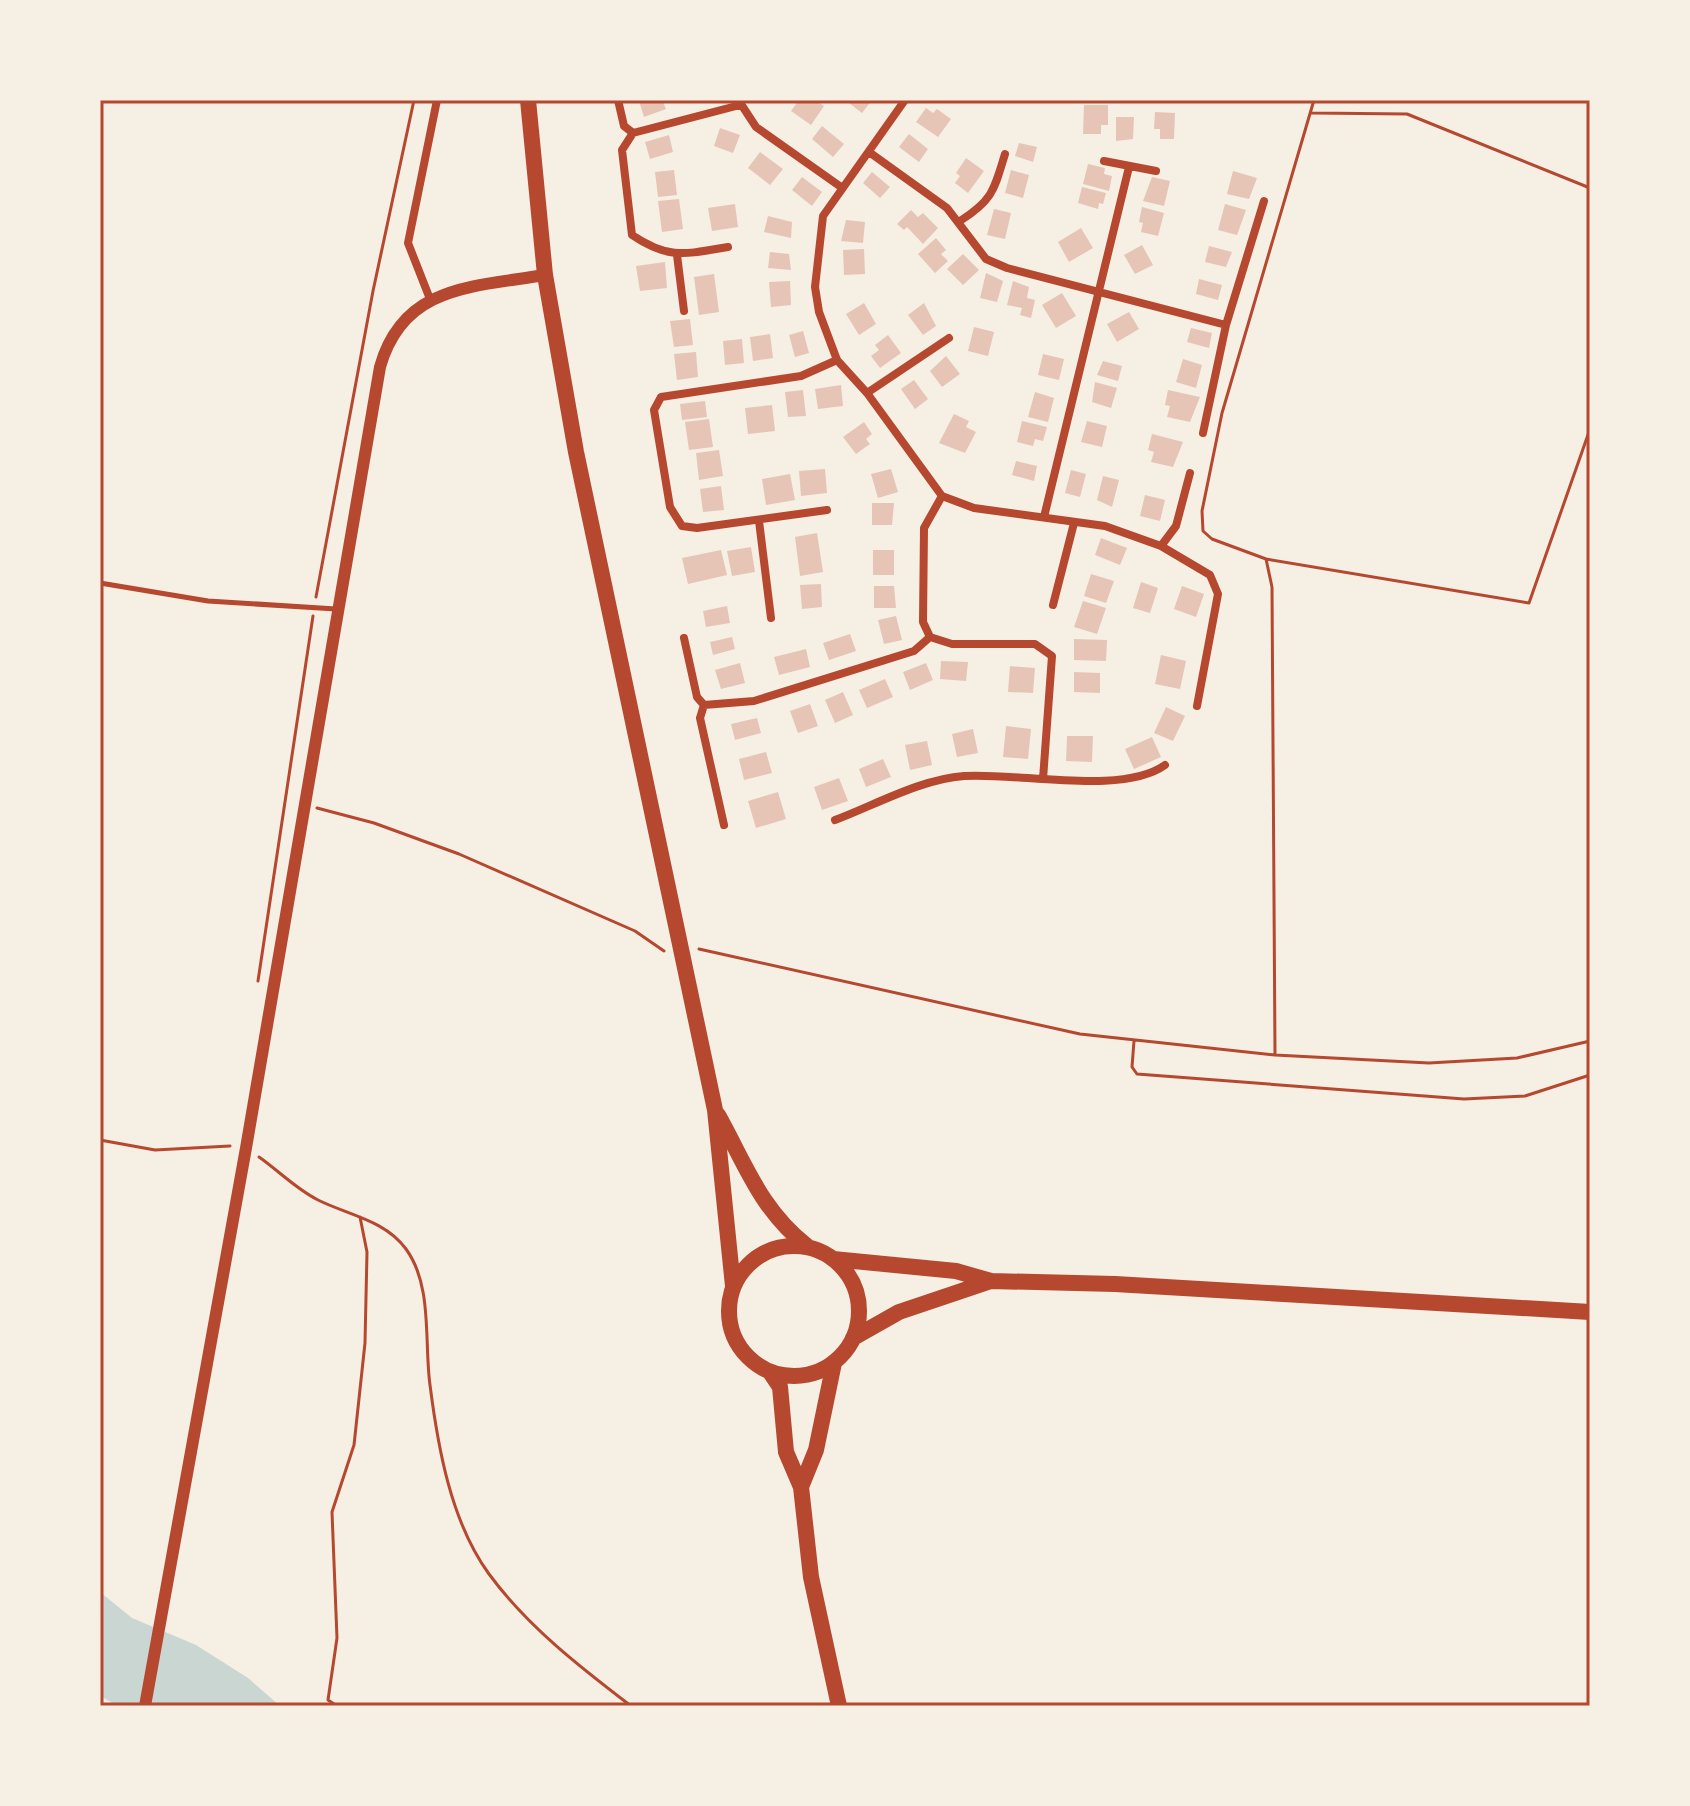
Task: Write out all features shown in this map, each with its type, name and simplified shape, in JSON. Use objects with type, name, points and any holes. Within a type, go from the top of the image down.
[{"type":"highway","points":[[528,100],[545,275],[576,452],[715,1110],[733,1286],[729,1320],[742,1352],[770,1372],[780,1387],[786,1452],[801,1487],[811,1577],[839,1706]]},
{"type":"highway","points":[[715,1110],[759,1197],[780,1225],[808,1247],[833,1259],[956,1271],[991,1281],[1146,1286],[1590,1312]]},
{"type":"highway","points":[[733,1286],[756,1258],[789,1245],[808,1247]]},
{"type":"highway","points":[[801,1487],[816,1450],[834,1363],[853,1338],[859,1317],[857,1295],[848,1275],[833,1259]]},
{"type":"highway","points":[[853,1338],[899,1312],[991,1281]]},
{"type":"highway","points":[[770,1372],[792,1377],[814,1373],[834,1363]]},
{"type":"street","points":[[430,299],[411,260],[408,243],[437,100]]},
{"type":"street","points":[[618,100],[624,126],[633,133]]},
{"type":"street","points":[[905,100],[823,216],[815,262],[819,312],[837,360],[867,393],[942,496],[974,508],[1105,526],[1161,546],[1215,582],[1218,594],[1197,706]]},
{"type":"street","points":[[728,247],[677,255],[653,249],[632,235],[622,150],[633,133],[739,102],[756,127],[841,187]]},
{"type":"street","points":[[869,152],[947,208],[960,221],[986,259],[1007,268],[1226,325]]},
{"type":"street","points":[[960,221],[985,205],[994,192],[1005,154]]},
{"type":"street","points":[[1104,161],[1156,171]]},
{"type":"street","points":[[1044,517],[1129,167]]},
{"type":"street","points":[[1203,433],[1226,325],[1264,201]]},
{"type":"street","points":[[677,255],[684,311]]},
{"type":"street","points":[[145,1706],[238,1188],[238,1146],[388,339],[402,321],[430,299],[545,275]]},
{"type":"street","points":[[867,393],[949,338]]},
{"type":"street","points":[[827,510],[697,528],[682,526],[670,507],[654,410],[661,397],[801,376],[837,360]]},
{"type":"street","points":[[1161,546],[1176,526],[1190,473]]},
{"type":"street","points":[[942,496],[924,528],[923,622],[930,637],[952,644],[1035,644],[1052,656],[1043,779]]},
{"type":"street","points":[[759,521],[771,618]]},
{"type":"street","points":[[1053,605],[1074,523]]},
{"type":"street","points":[[704,705],[754,701],[914,651],[930,637]]},
{"type":"street","points":[[684,638],[697,697],[704,705]]},
{"type":"street","points":[[704,705],[700,718],[724,825]]},
{"type":"street","points":[[835,820],[932,783],[962,776],[1125,780],[1153,774],[1165,765]]},
{"type":"lane","points":[[100,583],[208,601],[336,609]]},
{"type":"path","points":[[257,988],[314,610],[373,291],[414,100]]},
{"type":"path","points":[[1314,100],[1222,413],[1202,511],[1203,531],[1212,539],[1266,559],[1529,603],[1590,429]]},
{"type":"path","points":[[1311,113],[1407,114],[1590,188]]},
{"type":"path","points":[[1266,559],[1272,587],[1275,1055]]},
{"type":"path","points":[[302,804],[374,823],[459,854],[635,931],[661,950]]},
{"type":"path","points":[[695,950],[1080,1034],[1134,1041],[1275,1055],[1429,1063],[1517,1058],[1590,1041]]},
{"type":"path","points":[[1134,1041],[1132,1067],[1137,1074],[1464,1099],[1525,1096],[1590,1075]]},
{"type":"path","points":[[100,1140],[155,1150],[192,1145],[238,1146],[308,1194],[382,1226],[406,1248],[416,1267],[422,1290],[429,1385],[447,1473],[464,1528],[482,1562],[516,1605],[562,1651],[631,1706]]},
{"type":"path","points":[[337,1706],[328,1700],[337,1638],[332,1512],[354,1445],[365,1343],[367,1252],[360,1217]]},
{"type":"shaded area","points":[[100,1592],[132,1618],[196,1645],[248,1678],[280,1706],[118,1706],[100,1696]]},
{"type":"building","points":[[662,100],[666,109],[644,117],[639,101]]},
{"type":"building","points":[[799,100],[815,100],[824,106],[811,125],[791,111]]},
{"type":"building","points":[[845,100],[872,100],[862,113]]},
{"type":"building","points":[[1084,105],[1108,105],[1108,125],[1101,125],[1101,134],[1083,134]]},
{"type":"building","points":[[926,108],[933,113],[937,109],[951,119],[938,137],[916,122]]},
{"type":"building","points":[[1155,112],[1175,113],[1174,139],[1160,139],[1160,129],[1154,129]]},
{"type":"building","points":[[1116,117],[1134,117],[1133,139],[1116,141]]},
{"type":"building","points":[[822,126],[844,144],[833,157],[812,139]]},
{"type":"building","points":[[720,128],[740,135],[733,153],[714,146]]},
{"type":"building","points":[[909,134],[928,149],[919,162],[899,147]]},
{"type":"building","points":[[669,135],[673,152],[650,159],[645,142]]},
{"type":"building","points":[[1019,143],[1037,147],[1033,162],[1015,156]]},
{"type":"building","points":[[760,152],[783,169],[770,185],[748,168]]},
{"type":"building","points":[[966,158],[984,171],[968,193],[955,183],[960,176],[956,173]]},
{"type":"building","points":[[1088,164],[1105,168],[1104,174],[1112,176],[1109,191],[1083,184]]},
{"type":"building","points":[[674,170],[677,195],[658,197],[655,172]]},
{"type":"building","points":[[1011,170],[1029,175],[1023,198],[1005,193]]},
{"type":"building","points":[[1233,171],[1257,178],[1249,199],[1227,194]]},
{"type":"building","points":[[872,172],[890,187],[880,198],[863,183]]},
{"type":"building","points":[[802,177],[822,192],[812,206],[792,190]]},
{"type":"building","points":[[1152,177],[1170,181],[1164,206],[1143,201]]},
{"type":"building","points":[[1082,187],[1106,193],[1098,209],[1078,203]]},
{"type":"building","points":[[679,199],[683,229],[662,232],[658,201]]},
{"type":"building","points":[[735,204],[738,227],[712,231],[708,208]]},
{"type":"building","points":[[1225,204],[1246,210],[1237,235],[1218,230]]},
{"type":"building","points":[[1142,207],[1164,213],[1158,236],[1141,232]]},
{"type":"building","points":[[994,209],[1011,213],[1005,239],[987,235]]},
{"type":"building","points":[[911,210],[918,217],[923,213],[938,228],[923,244],[907,227],[904,230],[897,224]]},
{"type":"building","points":[[768,216],[792,222],[791,238],[764,232]]},
{"type":"building","points":[[846,220],[865,222],[863,243],[841,241]]},
{"type":"building","points":[[1081,228],[1093,248],[1069,262],[1058,242]]},
{"type":"building","points":[[936,238],[946,250],[941,254],[948,261],[935,273],[918,254]]},
{"type":"building","points":[[1142,245],[1153,265],[1135,274],[1124,255]]},
{"type":"building","points":[[1209,246],[1232,252],[1226,267],[1205,262]]},
{"type":"building","points":[[864,249],[865,274],[844,275],[843,250]]},
{"type":"building","points":[[770,252],[789,254],[791,270],[768,268]]},
{"type":"building","points":[[963,254],[979,270],[963,285],[947,269]]},
{"type":"building","points":[[665,262],[667,288],[640,291],[636,266]]},
{"type":"building","points":[[986,273],[1003,281],[997,302],[980,298]]},
{"type":"building","points":[[714,274],[719,312],[699,315],[694,277]]},
{"type":"building","points":[[1199,279],[1222,285],[1218,300],[1196,294]]},
{"type":"building","points":[[790,281],[791,305],[771,307],[769,282]]},
{"type":"building","points":[[1013,281],[1029,287],[1027,298],[1035,300],[1031,318],[1020,315],[1022,308],[1007,305]]},
{"type":"building","points":[[1062,293],[1076,316],[1056,328],[1042,305]]},
{"type":"building","points":[[864,303],[876,324],[859,335],[846,314]]},
{"type":"building","points":[[924,303],[936,326],[923,335],[908,315]]},
{"type":"building","points":[[1129,312],[1139,329],[1117,342],[1107,324]]},
{"type":"building","points":[[690,319],[693,345],[674,347],[670,321]]},
{"type":"building","points":[[974,327],[994,332],[988,356],[968,351]]},
{"type":"building","points":[[1191,328],[1212,333],[1209,348],[1187,342]]},
{"type":"building","points":[[803,331],[809,353],[795,357],[789,335]]},
{"type":"building","points":[[770,334],[773,358],[753,361],[750,337]]},
{"type":"building","points":[[888,335],[901,353],[880,368],[871,356],[879,350],[875,345]]},
{"type":"building","points":[[742,339],[744,363],[725,365],[723,341]]},
{"type":"building","points":[[696,352],[698,377],[677,380],[674,354]]},
{"type":"building","points":[[1043,354],[1064,359],[1059,380],[1038,375]]},
{"type":"building","points":[[946,356],[960,374],[942,387],[930,371]]},
{"type":"building","points":[[1183,359],[1202,365],[1196,388],[1176,382]]},
{"type":"building","points":[[1103,361],[1122,366],[1118,381],[1097,375]]},
{"type":"building","points":[[914,380],[928,399],[915,409],[901,389]]},
{"type":"building","points":[[1095,382],[1117,388],[1111,408],[1092,402]]},
{"type":"building","points":[[841,385],[843,406],[818,409],[815,389]]},
{"type":"building","points":[[803,390],[806,416],[788,417],[785,392]]},
{"type":"building","points":[[1168,390],[1200,397],[1190,422],[1167,417],[1170,406],[1165,405]]},
{"type":"building","points":[[1035,392],[1054,398],[1048,422],[1028,417]]},
{"type":"building","points":[[705,401],[707,417],[682,420],[680,404]]},
{"type":"building","points":[[772,405],[775,431],[748,434],[745,408]]},
{"type":"building","points":[[954,414],[969,421],[966,427],[976,432],[965,453],[939,443]]},
{"type":"building","points":[[709,419],[713,447],[689,450],[685,422]]},
{"type":"building","points":[[1022,421],[1047,427],[1043,441],[1035,439],[1033,446],[1017,442]]},
{"type":"building","points":[[1087,421],[1107,426],[1102,447],[1081,442]]},
{"type":"building","points":[[864,422],[872,434],[866,439],[870,444],[856,454],[843,437]]},
{"type":"building","points":[[1152,434],[1183,442],[1173,467],[1151,462],[1154,452],[1148,450]]},
{"type":"building","points":[[719,450],[723,476],[699,480],[696,453]]},
{"type":"building","points":[[1016,461],[1037,466],[1034,481],[1012,475]]},
{"type":"building","points":[[825,469],[827,493],[801,496],[799,471]]},
{"type":"building","points":[[891,469],[898,492],[878,498],[871,474]]},
{"type":"building","points":[[1071,470],[1086,474],[1080,497],[1065,493]]},
{"type":"building","points":[[790,474],[795,500],[766,505],[762,479]]},
{"type":"building","points":[[1103,476],[1119,480],[1112,507],[1097,500]]},
{"type":"building","points":[[721,486],[724,510],[703,512],[700,489]]},
{"type":"building","points":[[1145,495],[1165,500],[1160,521],[1140,516]]},
{"type":"building","points":[[872,503],[894,503],[892,525],[872,525]]},
{"type":"building","points":[[817,533],[823,572],[800,576],[795,537]]},
{"type":"building","points":[[1101,538],[1127,548],[1120,565],[1095,555]]},
{"type":"building","points":[[751,547],[755,572],[732,576],[727,551]]},
{"type":"building","points":[[721,550],[727,575],[688,584],[682,558]]},
{"type":"building","points":[[873,550],[894,550],[894,575],[873,575]]},
{"type":"building","points":[[1091,574],[1114,581],[1106,603],[1084,596]]},
{"type":"building","points":[[1141,582],[1158,588],[1150,613],[1133,608]]},
{"type":"building","points":[[821,584],[822,607],[802,609],[800,585]]},
{"type":"building","points":[[874,586],[894,586],[896,608],[874,608]]},
{"type":"building","points":[[1182,586],[1204,594],[1196,617],[1174,609]]},
{"type":"building","points":[[1083,601],[1106,608],[1097,634],[1074,627]]},
{"type":"building","points":[[727,606],[730,623],[706,627],[703,611]]},
{"type":"building","points":[[896,616],[902,640],[884,644],[878,620]]},
{"type":"building","points":[[850,634],[856,651],[829,660],[823,643]]},
{"type":"building","points":[[732,637],[735,649],[713,655],[710,642]]},
{"type":"building","points":[[1074,639],[1107,640],[1106,661],[1074,660]]},
{"type":"building","points":[[806,649],[810,667],[779,675],[774,657]]},
{"type":"building","points":[[1161,655],[1186,661],[1180,689],[1155,684]]},
{"type":"building","points":[[941,661],[968,662],[966,681],[940,679]]},
{"type":"building","points":[[740,663],[745,683],[721,689],[715,670]]},
{"type":"building","points":[[926,663],[933,680],[910,690],[903,672]]},
{"type":"building","points":[[1010,666],[1035,668],[1033,693],[1008,692]]},
{"type":"building","points":[[1074,672],[1100,673],[1100,693],[1074,692]]},
{"type":"building","points":[[885,679],[893,697],[867,708],[859,690]]},
{"type":"building","points":[[843,692],[853,715],[835,723],[825,700]]},
{"type":"building","points":[[810,704],[818,726],[798,733],[790,711]]},
{"type":"building","points":[[1166,707],[1185,716],[1173,741],[1154,733]]},
{"type":"building","points":[[757,718],[761,733],[735,740],[731,724]]},
{"type":"building","points":[[1006,726],[1031,729],[1028,759],[1003,757]]},
{"type":"building","points":[[973,729],[978,753],[957,757],[952,734]]},
{"type":"building","points":[[1067,736],[1093,736],[1092,762],[1066,761]]},
{"type":"building","points":[[1152,737],[1161,757],[1134,769],[1125,749]]},
{"type":"building","points":[[927,741],[932,765],[910,770],[905,745]]},
{"type":"building","points":[[766,752],[772,773],[744,780],[739,759]]},
{"type":"building","points":[[883,759],[891,777],[866,787],[859,769]]},
{"type":"building","points":[[839,778],[848,801],[822,810],[814,787]]},
{"type":"building","points":[[778,792],[786,819],[756,828],[748,801]]}]
